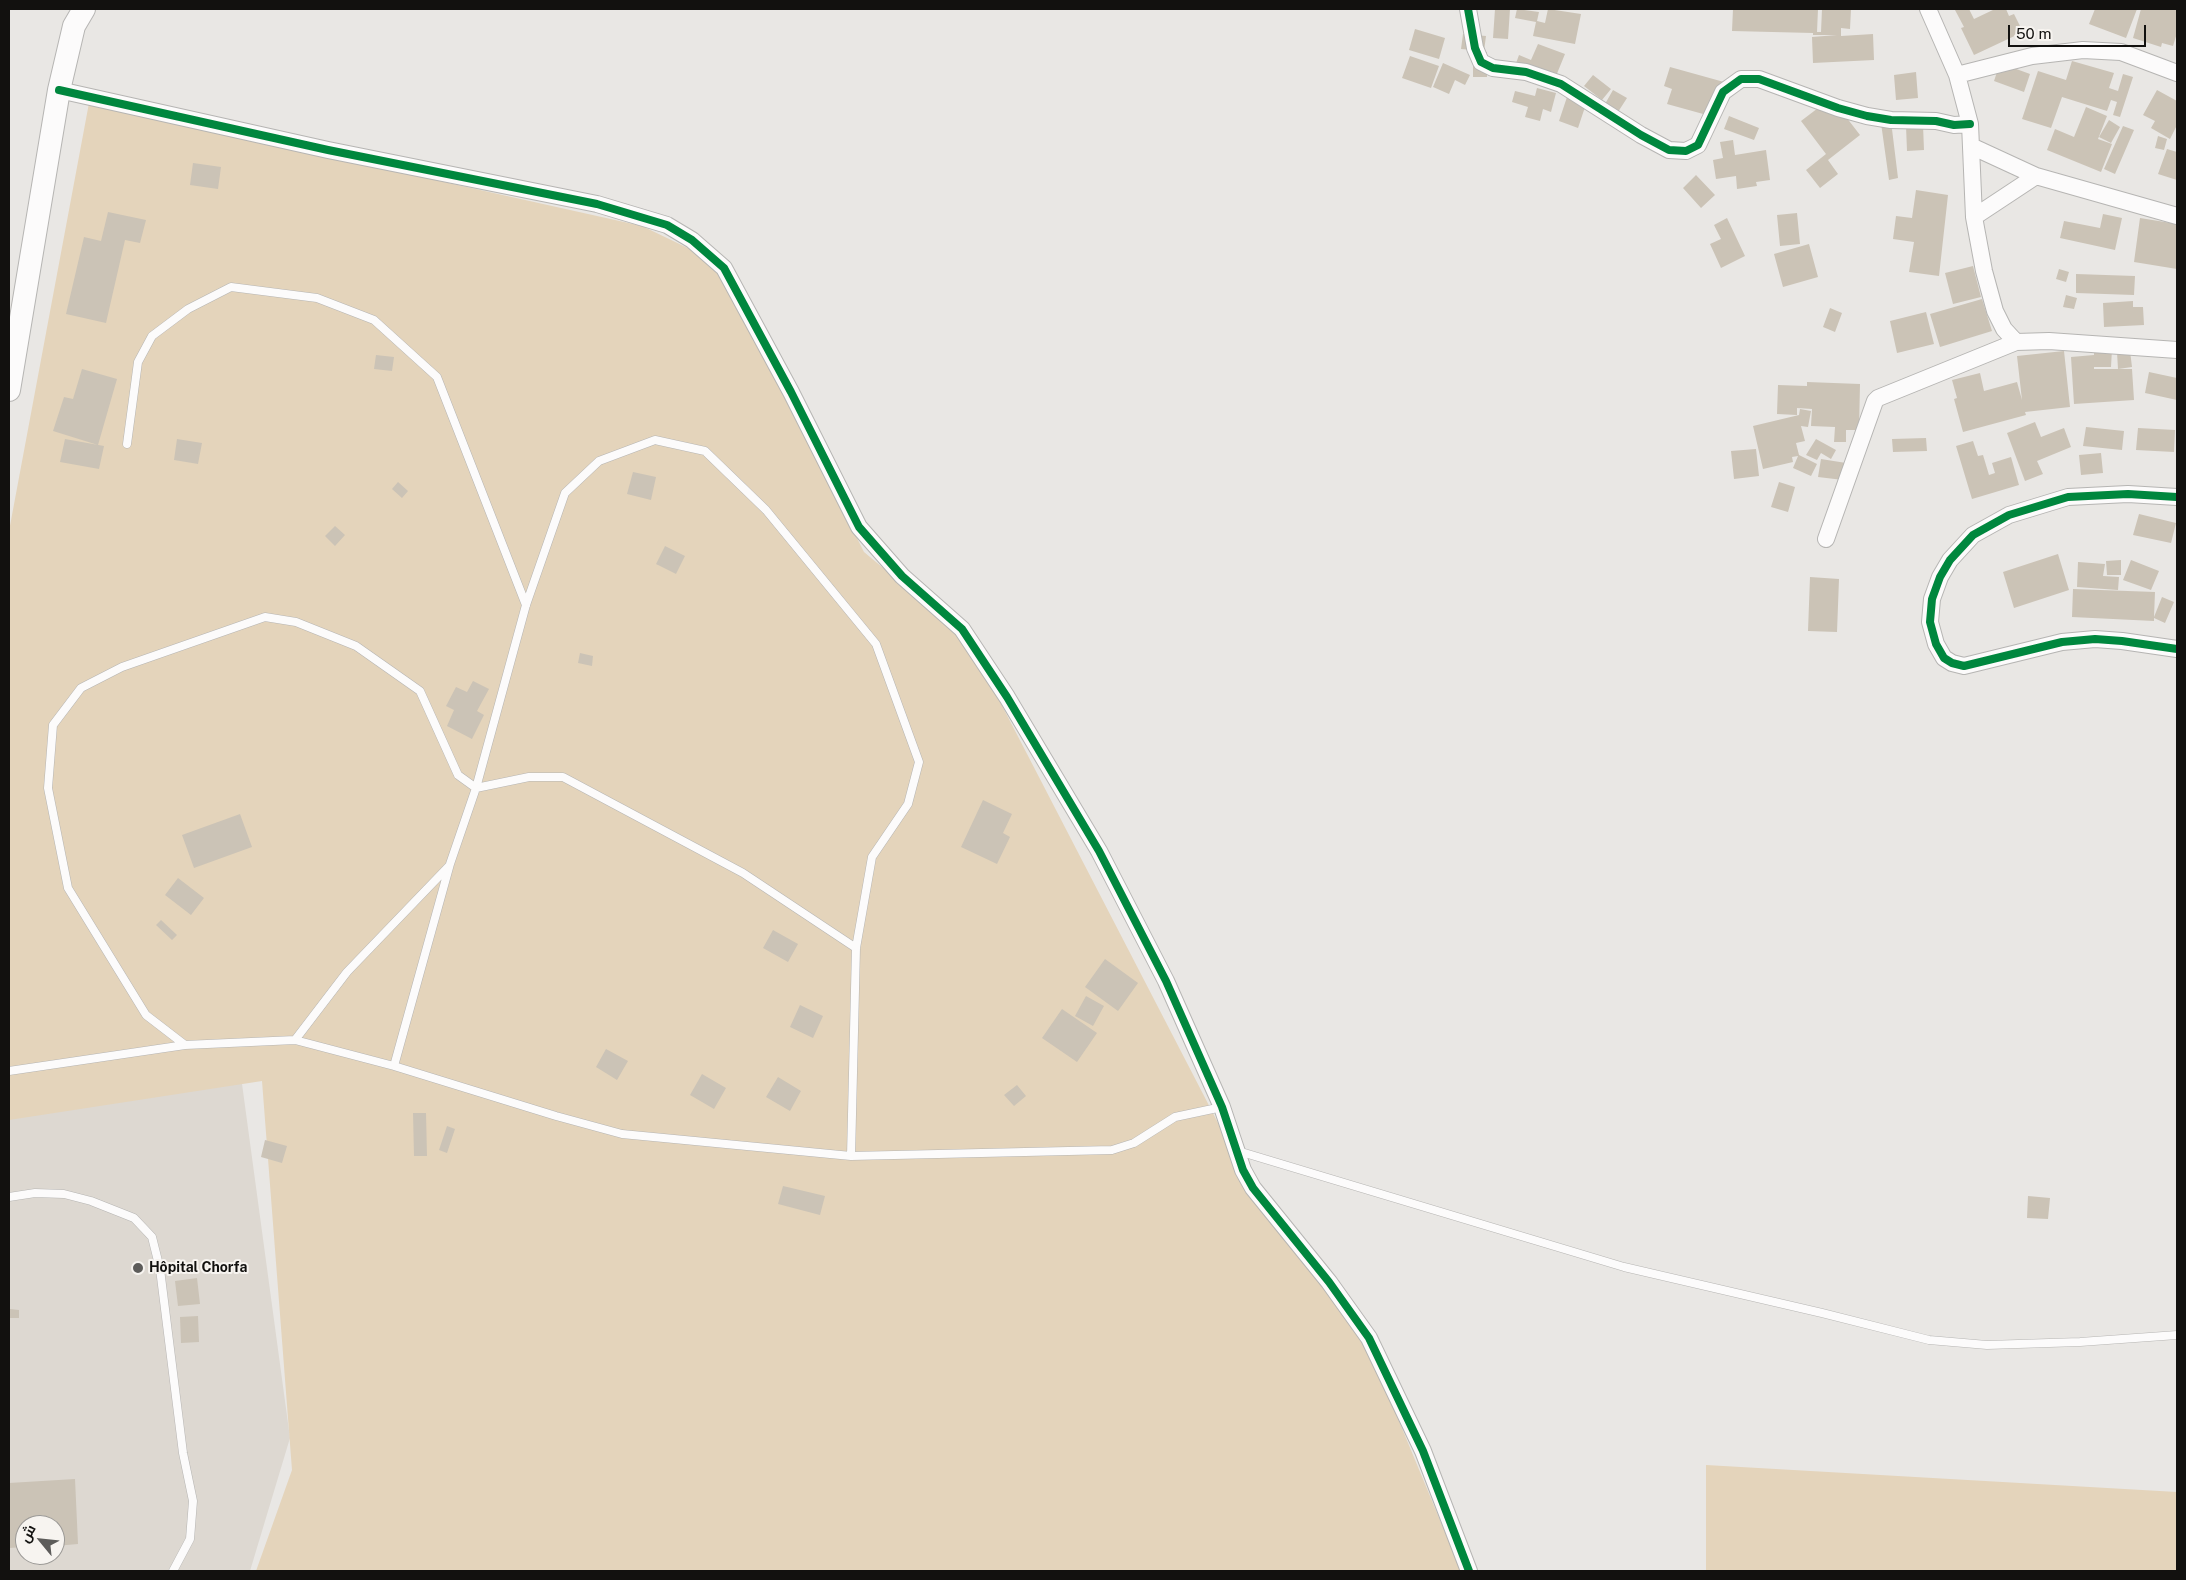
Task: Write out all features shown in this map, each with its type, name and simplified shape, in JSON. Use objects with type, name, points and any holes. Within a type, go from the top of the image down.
[{"type":"main road","points":[[9,390],[59,90],[74,26],[84,9]]},
{"type":"street","points":[[1468,9],[1475,48],[1481,62],[1493,68],[1526,72],[1561,84],[1641,135],[1669,150],[1686,152],[1698,145],[1723,92],[1741,79],[1759,80],[1838,108],[1867,116],[1891,120],[1936,121],[1954,125],[1970,124]]},
{"type":"street","points":[[1928,9],[1957,75],[1970,124],[1974,217],[1984,271],[2004,329],[2016,342]]},
{"type":"street","points":[[1957,75],[2032,56],[2083,50],[2121,52],[2177,73]]},
{"type":"street","points":[[59,90],[328,150],[597,204],[667,225],[708,252],[724,268],[735,284],[859,527],[902,576],[962,629],[1022,723],[1104,860],[1166,981],[1222,1107],[1236,1150],[1253,1188],[1329,1282],[1369,1338],[1423,1451],[1469,1571]]},
{"type":"street","points":[[1971,146],[2036,176],[2177,216]]},
{"type":"street","points":[[1974,217],[2036,176]]},
{"type":"street","points":[[1826,539],[1875,401],[1887,394],[2016,342],[2049,341],[2177,350]]},
{"type":"street","points":[[2177,497],[2128,494],[2068,497],[2009,515],[1973,535],[1950,560],[1940,577],[1935,592],[1930,622],[1936,644],[1944,658],[1952,663],[1964,666],[2062,642],[2095,639],[2177,649]]},
{"type":"lane","points":[[127,444],[138,362],[152,336],[188,309],[232,287],[316,298],[374,320],[437,377],[526,605]]},
{"type":"lane","points":[[394,1066],[450,864],[476,788],[526,605],[565,493],[599,461],[655,440],[705,451],[766,510],[876,644],[919,762],[908,804],[872,857],[856,948],[851,1156]]},
{"type":"lane","points":[[185,1045],[146,1015],[68,888],[48,788],[53,725],[81,688],[122,667],[265,618],[296,622],[356,646],[420,691],[458,775],[476,788],[529,777],[563,776],[743,873],[856,948]]},
{"type":"lane","points":[[295,1040],[347,972],[450,864]]},
{"type":"lane","points":[[9,1071],[185,1045],[295,1040],[394,1066],[556,1116],[622,1134],[851,1156],[1112,1150],[1134,1143],[1175,1117],[1222,1107]]},
{"type":"lane","points":[[1236,1150],[1624,1267],[1929,1340],[1987,1345],[2080,1342],[2177,1335]]},
{"type":"lane","points":[[9,1197],[35,1193],[64,1194],[91,1200],[134,1218],[152,1237],[160,1269],[182,1453],[193,1501],[190,1539],[173,1571]]},
{"type":"shaded area","points":[[89,103],[642,226],[719,263],[864,552],[967,638],[1231,1148],[1351,1305],[1461,1571],[256,1571],[292,1470],[262,1081],[9,1120],[9,531]]},
{"type":"shaded area","name":"Hôpital Chorfa","points":[[240,1069],[290,1438],[250,1571],[9,1571],[9,1099]]},
{"type":"shaded area","points":[[1706,1465],[2177,1492],[2177,1571],[1706,1571]]},
{"type":"building","points":[[1495,9],[1510,9],[1508,39],[1493,38]]},
{"type":"building","points":[[1517,9],[1539,12],[1537,21],[1545,23],[1548,9],[1581,14],[1575,44],[1533,36],[1536,22],[1515,18]]},
{"type":"building","points":[[1733,9],[1818,9],[1817,32],[1821,32],[1822,9],[1851,9],[1850,29],[1841,28],[1841,36],[1873,34],[1874,60],[1813,63],[1812,37],[1837,35],[1732,31]]},
{"type":"building","points":[[1969,9],[1974,19],[1995,9],[2006,9],[2009,16],[2014,14],[2023,32],[1974,55],[1961,28],[1964,27],[1955,10]]},
{"type":"building","points":[[2095,9],[2137,9],[2126,38],[2089,24]]},
{"type":"building","points":[[2141,9],[2177,9],[2177,33],[2173,46],[2162,43],[2161,47],[2133,38]]},
{"type":"building","points":[[1415,29],[1445,38],[1439,59],[1409,50]]},
{"type":"building","points":[[1463,34],[1486,36],[1484,51],[1461,49]]},
{"type":"building","points":[[1538,44],[1565,54],[1556,76],[1515,66],[1519,55],[1531,60]]},
{"type":"building","points":[[1473,52],[1487,52],[1487,77],[1473,77]]},
{"type":"building","points":[[1410,56],[1439,66],[1431,88],[1402,78]]},
{"type":"building","points":[[2072,61],[2114,73],[2109,88],[2118,91],[2123,74],[2133,77],[2120,117],[2113,115],[2117,102],[2111,100],[2107,111],[2062,97],[2051,128],[2022,119],[2038,71],[2066,80]]},
{"type":"building","points":[[1443,63],[1470,75],[1465,85],[1455,80],[1449,94],[1433,87]]},
{"type":"building","points":[[2000,63],[2030,74],[2024,92],[1994,81]]},
{"type":"building","points":[[1670,67],[1724,82],[1714,117],[1667,104],[1672,89],[1664,86]]},
{"type":"building","points":[[1916,72],[1918,98],[1896,100],[1894,75]]},
{"type":"building","points":[[1593,75],[1611,89],[1602,100],[1584,86]]},
{"type":"building","points":[[1537,88],[1556,93],[1551,112],[1543,109],[1540,121],[1525,117],[1528,107],[1512,102],[1515,91],[1535,96]]},
{"type":"building","points":[[1613,90],[1627,98],[1618,112],[1605,104]]},
{"type":"building","points":[[2157,90],[2177,101],[2177,125],[2170,139],[2151,128],[2155,121],[2143,115]]},
{"type":"building","points":[[1569,91],[1588,98],[1578,128],[1559,121]]},
{"type":"building","points":[[1836,104],[1860,135],[1828,160],[1838,174],[1820,188],[1806,170],[1826,154],[1801,121],[1822,105]]},
{"type":"building","points":[[2086,107],[2107,116],[2098,139],[2112,144],[2101,172],[2047,150],[2055,129],[2074,137]]},
{"type":"building","points":[[1729,116],[1759,128],[1754,140],[1724,129]]},
{"type":"building","points":[[2109,120],[2120,127],[2111,143],[2099,137]]},
{"type":"building","points":[[1891,121],[1898,178],[1889,180],[1881,123]]},
{"type":"building","points":[[1923,125],[1924,150],[1907,151],[1906,126]]},
{"type":"building","points":[[2123,126],[2134,130],[2115,174],[2104,169]]},
{"type":"building","points":[[2158,136],[2167,139],[2164,150],[2155,148]]},
{"type":"building","points":[[1733,140],[1735,155],[1766,150],[1770,180],[1756,182],[1757,186],[1737,189],[1736,176],[1716,179],[1713,160],[1723,158],[1720,142]]},
{"type":"building","points":[[2167,149],[2177,152],[2177,180],[2158,174]]},
{"type":"building","points":[[193,163],[221,167],[218,189],[190,185]]},
{"type":"building","points":[[1696,175],[1715,195],[1701,208],[1683,188]]},
{"type":"building","points":[[1916,190],[1948,195],[1939,276],[1909,272],[1914,242],[1893,239],[1896,216],[1912,218]]},
{"type":"building","points":[[108,212],[146,220],[140,243],[125,240],[106,323],[66,314],[84,237],[101,241]]},
{"type":"building","points":[[1797,213],[1800,244],[1780,246],[1777,215]]},
{"type":"building","points":[[2103,214],[2122,218],[2115,250],[2060,238],[2064,221],[2100,228]]},
{"type":"building","points":[[1727,218],[1745,256],[1721,268],[1710,244],[1721,239],[1714,225]]},
{"type":"building","points":[[2140,218],[2177,224],[2177,269],[2134,262]]},
{"type":"building","points":[[1809,244],[1818,277],[1783,287],[1774,254]]},
{"type":"building","points":[[1973,266],[1981,297],[1953,304],[1945,273]]},
{"type":"building","points":[[2059,269],[2069,272],[2066,282],[2056,279]]},
{"type":"building","points":[[2076,274],[2135,276],[2134,295],[2076,293]]},
{"type":"building","points":[[2066,295],[2077,298],[2074,309],[2063,307]]},
{"type":"building","points":[[1982,299],[1992,331],[1940,347],[1930,314]]},
{"type":"building","points":[[2133,301],[2133,307],[2143,307],[2144,325],[2104,327],[2103,303]]},
{"type":"building","points":[[1830,308],[1842,313],[1835,332],[1823,327]]},
{"type":"building","points":[[1926,312],[1934,344],[1897,353],[1890,321]]},
{"type":"building","points":[[2094,348],[2112,349],[2111,367],[2094,367],[2094,369],[2132,369],[2134,400],[2074,404],[2071,357],[2094,355]]},
{"type":"building","points":[[2064,351],[2070,407],[2025,412],[2026,415],[1963,432],[1954,399],[1957,398],[1952,380],[1980,373],[1984,391],[2017,382],[2022,400],[2017,356]]},
{"type":"building","points":[[2130,351],[2132,367],[2118,369],[2117,352]]},
{"type":"building","points":[[376,355],[394,357],[392,371],[374,369]]},
{"type":"building","points":[[82,369],[117,379],[98,445],[53,431],[64,397],[73,399]]},
{"type":"building","points":[[2149,372],[2177,378],[2177,400],[2145,393]]},
{"type":"building","points":[[1807,382],[1860,384],[1859,430],[1846,430],[1846,442],[1834,442],[1835,427],[1811,426],[1812,409],[1797,408],[1797,415],[1777,414],[1778,385],[1807,386]]},
{"type":"building","points":[[1800,409],[1811,411],[1808,427],[1801,426],[1805,441],[1796,443],[1799,455],[1817,464],[1811,476],[1793,468],[1798,456],[1792,457],[1793,462],[1763,469],[1753,426],[1799,415]]},
{"type":"building","points":[[2035,422],[2041,437],[2064,428],[2071,447],[2037,461],[2043,474],[2025,481],[2007,433]]},
{"type":"building","points":[[2086,427],[2124,431],[2122,450],[2083,446]]},
{"type":"building","points":[[2138,428],[2175,430],[2174,452],[2136,450]]},
{"type":"building","points":[[1926,438],[1927,451],[1893,452],[1892,439]]},
{"type":"building","points":[[65,439],[104,446],[99,469],[60,462]]},
{"type":"building","points":[[177,439],[202,443],[198,464],[174,460]]},
{"type":"building","points":[[1816,439],[1836,450],[1831,459],[1821,453],[1817,460],[1806,455]]},
{"type":"building","points":[[1973,441],[1978,456],[1983,455],[1989,475],[1995,473],[1992,463],[2011,457],[2019,485],[1972,499],[1956,446]]},
{"type":"building","points":[[1756,449],[1759,476],[1734,479],[1731,451]]},
{"type":"building","points":[[2101,453],[2103,473],[2081,475],[2079,455]]},
{"type":"building","points":[[1821,459],[1846,463],[1843,480],[1818,477]]},
{"type":"building","points":[[633,472],[656,477],[651,500],[627,494]]},
{"type":"building","points":[[398,482],[408,491],[402,498],[392,489]]},
{"type":"building","points":[[1779,482],[1795,487],[1788,512],[1771,507]]},
{"type":"building","points":[[2139,514],[2176,523],[2171,543],[2133,535]]},
{"type":"building","points":[[335,526],[345,535],[335,546],[325,536]]},
{"type":"building","points":[[665,546],[685,556],[676,574],[656,564]]},
{"type":"building","points":[[2058,554],[2069,590],[2014,608],[2003,572]]},
{"type":"building","points":[[2121,560],[2121,575],[2107,575],[2106,561]]},
{"type":"building","points":[[2131,560],[2159,571],[2151,590],[2123,580]]},
{"type":"building","points":[[2078,562],[2105,564],[2103,576],[2119,577],[2118,590],[2077,587]]},
{"type":"building","points":[[1810,577],[1839,579],[1837,632],[1808,631]]},
{"type":"building","points":[[2073,589],[2155,592],[2154,617],[2162,597],[2174,602],[2165,623],[2154,618],[2154,621],[2072,617]]},
{"type":"building","points":[[580,653],[593,656],[592,666],[578,663]]},
{"type":"building","points":[[473,681],[489,689],[477,711],[484,715],[472,739],[447,726],[454,710],[446,706],[456,687],[467,692]]},
{"type":"building","points":[[983,800],[1012,814],[1003,833],[1010,837],[997,864],[961,847]]},
{"type":"building","points":[[240,814],[252,847],[194,868],[182,835]]},
{"type":"building","points":[[178,878],[204,898],[191,915],[165,895]]},
{"type":"building","points":[[161,920],[177,935],[172,940],[156,925]]},
{"type":"building","points":[[773,930],[798,944],[788,962],[763,948]]},
{"type":"building","points":[[1105,959],[1138,983],[1118,1011],[1085,987]]},
{"type":"building","points":[[1086,996],[1104,1006],[1093,1026],[1075,1016]]},
{"type":"building","points":[[800,1005],[823,1016],[813,1038],[790,1027]]},
{"type":"building","points":[[1062,1009],[1097,1033],[1077,1062],[1042,1038]]},
{"type":"building","points":[[606,1049],[628,1061],[617,1080],[596,1067]]},
{"type":"building","points":[[702,1074],[726,1088],[714,1109],[690,1095]]},
{"type":"building","points":[[778,1077],[801,1091],[790,1111],[766,1097]]},
{"type":"building","points":[[1017,1085],[1026,1096],[1014,1106],[1004,1095]]},
{"type":"building","points":[[413,1113],[426,1113],[427,1156],[414,1156]]},
{"type":"building","points":[[447,1126],[455,1129],[447,1153],[439,1150]]},
{"type":"building","points":[[265,1140],[287,1146],[282,1163],[261,1157]]},
{"type":"building","points":[[783,1186],[825,1196],[820,1215],[778,1204]]},
{"type":"building","points":[[2028,1196],[2050,1198],[2048,1219],[2027,1218]]},
{"type":"building","points":[[197,1278],[200,1304],[178,1306],[175,1281]]},
{"type":"building","points":[[10,1309],[19,1310],[19,1318],[10,1318]]},
{"type":"building","points":[[198,1316],[199,1342],[181,1343],[180,1317]]},
{"type":"building","points":[[75,1479],[78,1544],[65,1545],[65,1515],[15,1515],[15,1548],[9,1548],[9,1483]]},
{"type":"cycle path","points":[[1468,9],[1475,48],[1481,62],[1493,68],[1526,72],[1561,84],[1641,135],[1669,150],[1686,151],[1698,145],[1723,92],[1741,79],[1759,79],[1838,108],[1867,116],[1891,120],[1936,121],[1954,125],[1970,124]]},
{"type":"cycle path","points":[[59,90],[328,150],[597,204],[667,225],[692,240],[724,268],[791,392],[859,527],[902,576],[962,629],[1007,697],[1099,851],[1166,981],[1222,1107],[1243,1170],[1253,1188],[1329,1282],[1369,1338],[1423,1451],[1469,1571]]},
{"type":"cycle path","points":[[2177,497],[2128,494],[2068,497],[2009,515],[1973,535],[1950,560],[1940,577],[1932,599],[1930,622],[1936,644],[1944,658],[1952,663],[1964,666],[2062,642],[2095,639],[2177,649]]},
{"type":"place","name":"Hôpital Chorfa","points":[[138,1268]]}]
